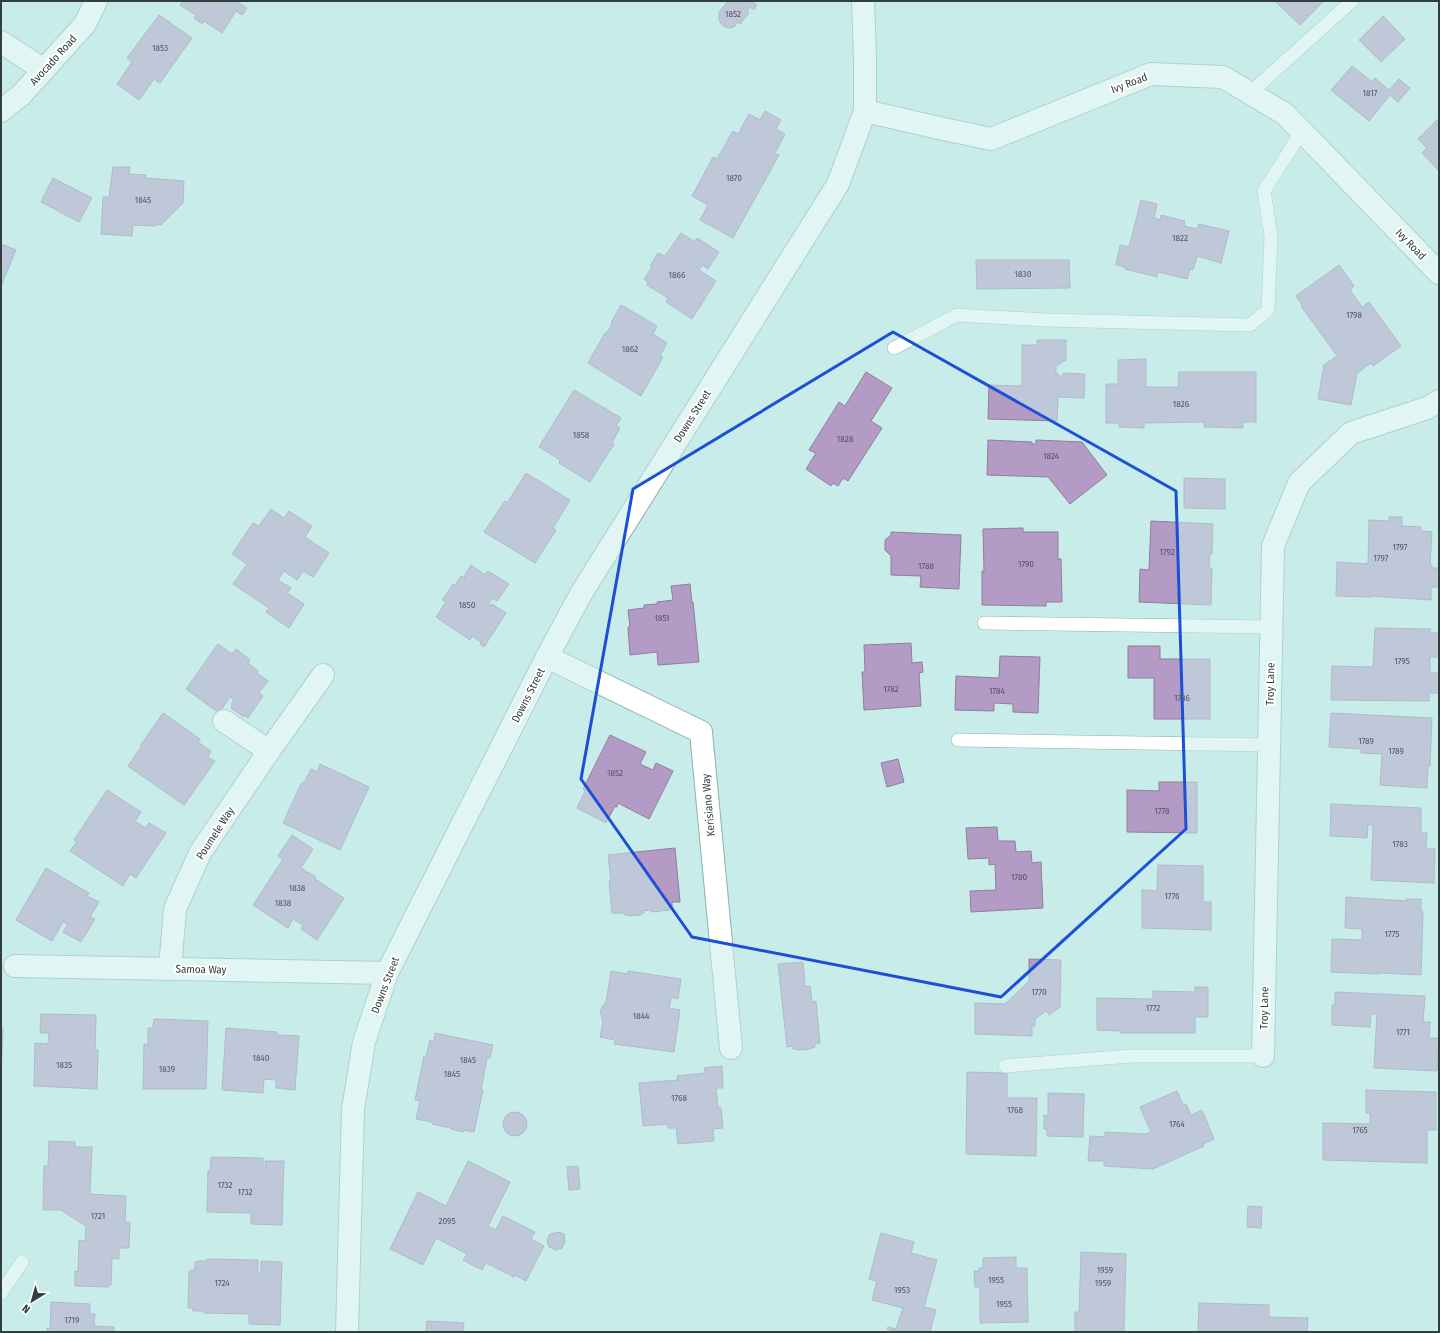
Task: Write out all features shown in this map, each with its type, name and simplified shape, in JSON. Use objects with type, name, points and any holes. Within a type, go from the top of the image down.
[{"type":"street","name":"Avocado Road","points":[[1,111],[21,95],[85,24],[96,1]]},
{"type":"street","points":[[863,1],[865,111]]},
{"type":"street","points":[[1,42],[44,70]]},
{"type":"street","name":"Ivy Road","points":[[865,111],[991,139],[1151,74],[1223,78],[1285,114],[1439,273]]},
{"type":"street","name":"Downs Street","points":[[347,1332],[353,1109],[364,1042],[387,973],[547,657],[582,592],[838,184],[865,111]]},
{"type":"street","name":"Troy Lane","points":[[1263,1056],[1273,546],[1299,483],[1351,433],[1427,408],[1439,401]]},
{"type":"street","name":"Kerisiano Way","points":[[547,657],[701,732],[731,1048]]},
{"type":"street","name":"Poumele Way","points":[[170,968],[175,909],[200,853],[269,751],[323,675]]},
{"type":"street","points":[[224,721],[269,751]]},
{"type":"street","name":"Samoa Way","points":[[15,966],[387,973]]},
{"type":"lane","points":[[1250,93],[1352,1]]},
{"type":"lane","points":[[894,348],[957,315],[1045,320],[1250,324],[1268,310],[1271,236],[1264,191],[1302,131]]},
{"type":"lane","points":[[984,623],[1272,627]]},
{"type":"lane","points":[[958,740],[1269,745]]},
{"type":"lane","points":[[1006,1066],[1131,1056],[1263,1056]]},
{"type":"lane","points":[[1,1293],[22,1262]]},
{"type":"highlighted area","points":[[893,332],[1176,491],[1186,829],[1001,997],[692,937],[581,779],[633,489]]},
{"type":"building","points":[[183,1],[236,1],[247,8],[242,15],[236,11],[222,33],[204,21],[202,24],[194,18],[196,15],[180,5]]},
{"type":"building","points":[[728,1],[754,1],[753,3],[757,5],[754,10],[750,7],[747,11],[749,13],[740,24],[738,22],[734,27],[730,28],[721,24],[719,19],[719,12]]},
{"type":"building","points":[[1275,1],[1324,1],[1300,25]]},
{"type":"building","points":[[159,15],[192,38],[160,83],[154,79],[139,100],[117,84],[132,62],[127,58]]},
{"type":"building","points":[[1383,16],[1405,39],[1381,62],[1359,40]]},
{"type":"building","points":[[1352,66],[1372,82],[1375,78],[1389,90],[1399,79],[1410,88],[1398,102],[1390,95],[1369,121],[1331,90]]},
{"type":"building","points":[[765,111],[781,120],[776,129],[785,134],[775,153],[779,155],[733,238],[700,220],[708,205],[692,196],[713,157],[717,159],[733,131],[738,134],[749,114],[760,120]]},
{"type":"building","points":[[1439,118],[1439,171],[1422,153],[1427,148],[1418,139]]},
{"type":"building","points":[[113,167],[130,167],[129,174],[146,175],[145,178],[184,181],[183,203],[161,225],[133,225],[132,236],[101,234],[103,197],[109,197]]},
{"type":"building","points":[[53,178],[92,198],[79,222],[41,202]]},
{"type":"building","points":[[1141,200],[1157,204],[1154,218],[1160,220],[1161,215],[1185,221],[1184,226],[1197,229],[1199,224],[1229,231],[1221,263],[1197,256],[1193,270],[1190,269],[1187,279],[1158,272],[1157,277],[1125,269],[1125,267],[1116,265],[1120,245],[1129,247]]},
{"type":"building","points":[[681,233],[695,242],[697,238],[719,252],[708,269],[702,265],[699,270],[716,281],[692,319],[666,302],[668,298],[647,285],[648,282],[644,279],[652,267],[650,266],[658,253],[665,256]]},
{"type":"building","points":[[1,244],[16,250],[1,286]]},
{"type":"building","points":[[976,260],[1069,260],[1070,288],[977,289]]},
{"type":"building","points":[[1339,265],[1354,286],[1350,290],[1362,307],[1369,302],[1401,346],[1373,366],[1371,363],[1357,373],[1351,405],[1318,399],[1324,365],[1337,356],[1301,306],[1302,305],[1296,296]]},
{"type":"building","points":[[621,305],[657,326],[653,334],[667,343],[660,356],[663,357],[641,396],[588,363],[605,333],[606,334],[612,324],[611,323]]},
{"type":"building","points":[[1037,340],[1066,340],[1066,360],[1056,366],[1056,374],[1059,374],[1058,376],[1063,376],[1063,373],[1085,374],[1084,398],[1058,397],[1057,421],[988,419],[989,385],[1022,386],[1022,345],[1037,345]]},
{"type":"building","points":[[1146,359],[1146,387],[1178,387],[1179,372],[1256,372],[1256,422],[1243,422],[1243,428],[1204,427],[1204,422],[1144,423],[1144,428],[1119,427],[1119,423],[1106,423],[1106,384],[1118,384],[1118,360]]},
{"type":"building","points":[[866,372],[892,388],[871,421],[882,428],[848,481],[843,478],[838,486],[833,483],[831,486],[806,469],[816,453],[809,450],[839,402],[845,406]]},
{"type":"building","points":[[574,390],[621,418],[616,426],[620,428],[612,443],[614,444],[590,482],[559,463],[560,460],[539,447]]},
{"type":"building","points":[[988,440],[1032,442],[1032,444],[1036,444],[1036,440],[1082,442],[1107,475],[1070,504],[1048,477],[987,475]]},
{"type":"building","points":[[526,473],[570,500],[553,528],[556,530],[535,563],[484,532],[505,501],[507,503]]},
{"type":"building","points":[[1184,478],[1225,479],[1225,509],[1184,508]]},
{"type":"building","points":[[271,509],[284,518],[289,511],[312,526],[305,537],[329,553],[313,577],[303,571],[297,580],[284,571],[278,580],[291,588],[287,593],[304,604],[289,628],[266,612],[269,608],[233,584],[247,564],[232,554],[253,523],[259,526]]},
{"type":"building","points":[[1389,517],[1402,517],[1402,526],[1421,527],[1421,531],[1432,532],[1430,565],[1432,565],[1432,568],[1439,568],[1439,587],[1431,587],[1431,600],[1371,596],[1336,596],[1337,562],[1368,564],[1369,520],[1389,521]]},
{"type":"building","points":[[1151,521],[1213,524],[1212,554],[1210,554],[1209,568],[1212,568],[1211,605],[1139,602],[1140,569],[1149,570]]},
{"type":"building","points":[[1023,528],[1023,532],[1058,532],[1058,559],[1061,559],[1062,602],[1046,602],[1046,606],[982,605],[982,571],[984,571],[983,529]]},
{"type":"building","points":[[891,532],[961,535],[959,589],[920,587],[921,576],[891,575],[891,556],[885,550],[885,540],[891,535]]},
{"type":"building","points":[[471,565],[485,575],[488,571],[509,584],[497,601],[492,598],[488,605],[491,606],[492,604],[506,613],[484,647],[480,644],[481,642],[472,636],[470,640],[436,617],[446,602],[442,600],[453,584],[455,585],[461,576],[465,579],[466,578],[464,577]]},
{"type":"building","points":[[690,584],[699,662],[658,665],[657,652],[630,655],[628,627],[630,627],[628,610],[644,608],[644,605],[657,604],[657,602],[673,600],[671,586]]},
{"type":"building","points":[[1375,628],[1431,629],[1430,633],[1439,633],[1439,657],[1430,657],[1430,673],[1439,673],[1439,693],[1429,693],[1429,701],[1331,700],[1332,666],[1373,667]]},
{"type":"building","points":[[911,643],[912,663],[922,662],[923,672],[919,673],[921,706],[864,710],[862,672],[865,672],[864,645]]},
{"type":"building","points":[[218,644],[232,654],[236,649],[250,660],[248,663],[258,671],[257,673],[268,681],[259,693],[263,696],[248,718],[231,708],[234,700],[230,697],[219,713],[186,689]]},
{"type":"building","points":[[1128,646],[1160,646],[1160,659],[1210,659],[1210,719],[1154,719],[1154,678],[1128,678]]},
{"type":"building","points":[[1000,656],[1040,657],[1038,713],[1013,712],[1013,704],[994,703],[994,711],[955,710],[956,676],[999,678]]},
{"type":"building","points":[[163,713],[200,739],[198,742],[211,751],[208,757],[215,761],[184,805],[128,766]]},
{"type":"building","points":[[1331,713],[1432,718],[1430,766],[1428,766],[1427,788],[1380,785],[1382,754],[1361,753],[1361,749],[1329,747]]},
{"type":"building","points":[[610,735],[646,752],[640,764],[653,770],[656,763],[673,771],[649,819],[618,803],[617,807],[615,806],[606,823],[577,808],[585,791],[583,789]]},
{"type":"building","points":[[898,759],[904,782],[887,787],[881,763]]},
{"type":"building","points":[[320,764],[369,787],[340,850],[283,823],[302,782],[304,783],[311,769],[317,772]]},
{"type":"building","points":[[1159,782],[1197,782],[1197,833],[1127,832],[1127,790],[1159,791]]},
{"type":"building","points":[[107,790],[141,812],[135,821],[145,828],[149,823],[166,833],[136,878],[130,874],[123,886],[70,851],[77,841],[74,840]]},
{"type":"building","points":[[1331,804],[1421,808],[1421,833],[1427,833],[1426,849],[1435,849],[1434,883],[1371,880],[1373,825],[1368,825],[1367,838],[1330,836]]},
{"type":"building","points":[[997,827],[998,841],[1015,841],[1016,852],[1031,851],[1032,863],[1041,862],[1043,908],[971,912],[970,891],[996,890],[995,864],[989,865],[989,858],[968,859],[966,828]]},
{"type":"building","points":[[292,835],[313,849],[301,868],[316,877],[315,879],[344,898],[317,940],[301,929],[303,925],[293,919],[288,928],[253,905],[283,859],[278,856]]},
{"type":"building","points":[[675,848],[680,902],[672,902],[672,907],[669,907],[670,910],[651,912],[651,910],[643,911],[644,913],[640,915],[628,916],[624,915],[624,913],[612,913],[609,881],[611,881],[608,855]]},
{"type":"building","points":[[1158,865],[1203,866],[1203,902],[1211,902],[1211,930],[1142,928],[1142,890],[1157,891]]},
{"type":"building","points":[[46,868],[89,893],[87,896],[99,902],[90,917],[95,919],[81,942],[63,932],[68,924],[63,922],[52,941],[16,920]]},
{"type":"building","points":[[1346,897],[1407,901],[1406,899],[1421,899],[1421,911],[1423,912],[1421,975],[1331,972],[1332,939],[1362,940],[1362,929],[1345,928]]},
{"type":"building","points":[[1029,959],[1061,960],[1060,1007],[1049,1015],[1046,1011],[1035,1019],[1035,1026],[1032,1026],[1032,1036],[975,1034],[975,1003],[1005,1004],[1029,981]]},
{"type":"building","points":[[803,962],[804,986],[810,986],[812,1002],[816,1001],[820,1043],[815,1044],[815,1047],[809,1049],[799,1050],[793,1049],[793,1046],[787,1047],[778,964]]},
{"type":"building","points":[[611,971],[628,974],[628,971],[681,979],[678,999],[671,997],[669,1008],[680,1010],[674,1052],[614,1044],[615,1040],[600,1037],[603,1022],[600,1010],[606,1002]]},
{"type":"building","points":[[1195,987],[1208,987],[1208,1017],[1195,1017],[1195,1033],[1120,1033],[1120,1031],[1097,1030],[1097,998],[1153,999],[1153,991],[1195,992]]},
{"type":"building","points":[[1335,992],[1425,996],[1423,1022],[1430,1022],[1429,1038],[1439,1038],[1437,1071],[1374,1068],[1377,1014],[1371,1014],[1370,1027],[1332,1025],[1332,1005],[1335,1005]]},
{"type":"building","points":[[41,1014],[96,1015],[95,1050],[98,1050],[97,1089],[34,1086],[35,1043],[48,1044],[49,1033],[40,1033]]},
{"type":"building","points":[[154,1019],[208,1021],[206,1089],[143,1089],[144,1044],[148,1045],[148,1028],[153,1028]]},
{"type":"building","points":[[1,1027],[3,1028],[1,1077]]},
{"type":"building","points":[[226,1028],[277,1032],[277,1035],[299,1036],[295,1090],[276,1088],[276,1080],[264,1079],[263,1093],[222,1090]]},
{"type":"building","points":[[435,1033],[493,1045],[490,1058],[487,1058],[481,1090],[483,1090],[474,1132],[463,1130],[463,1132],[432,1124],[432,1122],[416,1119],[420,1101],[415,1100],[424,1056],[426,1057],[430,1040],[434,1041]]},
{"type":"building","points":[[722,1066],[723,1088],[716,1088],[718,1108],[721,1108],[723,1128],[713,1129],[714,1141],[678,1144],[676,1128],[668,1128],[667,1124],[643,1126],[639,1083],[678,1080],[677,1076],[705,1073],[704,1068]]},
{"type":"building","points":[[967,1072],[1007,1073],[1007,1098],[1037,1098],[1036,1156],[966,1154]]},
{"type":"building","points":[[1366,1090],[1436,1092],[1436,1130],[1427,1130],[1427,1163],[1323,1160],[1323,1123],[1370,1124],[1370,1113],[1366,1113]]},
{"type":"building","points":[[1177,1091],[1183,1105],[1186,1104],[1191,1115],[1202,1110],[1214,1139],[1203,1144],[1204,1146],[1153,1169],[1104,1166],[1104,1161],[1088,1161],[1090,1136],[1105,1137],[1105,1132],[1145,1134],[1151,1132],[1140,1107]]},
{"type":"building","points":[[1048,1093],[1084,1094],[1083,1137],[1047,1136],[1047,1129],[1044,1129],[1044,1115],[1048,1116]]},
{"type":"building","points":[[515,1112],[520,1113],[526,1119],[526,1129],[520,1135],[515,1136],[510,1135],[504,1129],[503,1124],[504,1119],[510,1113]]},
{"type":"building","points":[[49,1141],[75,1142],[75,1147],[92,1147],[90,1194],[126,1196],[125,1222],[130,1222],[129,1248],[119,1248],[119,1259],[112,1258],[111,1285],[109,1284],[109,1287],[75,1286],[75,1271],[78,1272],[79,1240],[85,1241],[86,1226],[61,1210],[43,1210],[44,1166],[48,1166]]},
{"type":"building","points":[[211,1157],[263,1158],[263,1171],[265,1171],[265,1161],[284,1161],[282,1225],[251,1224],[251,1213],[207,1212],[208,1171],[210,1171]]},
{"type":"building","points":[[468,1161],[510,1182],[488,1226],[496,1230],[503,1216],[535,1232],[531,1239],[544,1246],[526,1281],[515,1275],[514,1277],[486,1263],[482,1270],[463,1260],[467,1254],[436,1238],[423,1265],[390,1249],[418,1192],[446,1206]]},
{"type":"building","points":[[578,1166],[580,1189],[569,1190],[567,1167]]},
{"type":"building","points":[[1248,1206],[1262,1207],[1261,1228],[1247,1227]]},
{"type":"building","points":[[558,1232],[564,1234],[565,1242],[562,1248],[556,1250],[549,1247],[547,1240],[550,1234]]},
{"type":"building","points":[[881,1233],[914,1242],[911,1253],[937,1260],[924,1307],[936,1310],[930,1332],[897,1332],[887,1329],[888,1327],[896,1329],[903,1308],[872,1300],[877,1281],[869,1279]]},
{"type":"building","points":[[1081,1252],[1126,1254],[1124,1332],[1075,1332],[1075,1312],[1079,1312]]},
{"type":"building","points":[[1016,1257],[1016,1268],[1027,1268],[1028,1322],[980,1323],[980,1287],[975,1287],[974,1271],[979,1271],[979,1268],[983,1268],[983,1258]]},
{"type":"building","points":[[207,1259],[258,1260],[258,1273],[261,1273],[261,1261],[282,1262],[280,1325],[249,1324],[249,1314],[204,1313],[203,1311],[193,1311],[193,1308],[188,1308],[189,1271],[195,1269],[195,1262],[207,1261]]},
{"type":"building","points":[[51,1302],[90,1304],[90,1314],[95,1314],[94,1326],[114,1327],[114,1332],[47,1332],[47,1328],[50,1329]]},
{"type":"building","points":[[1199,1303],[1269,1305],[1269,1317],[1308,1318],[1307,1332],[1198,1332]]},
{"type":"building","points":[[427,1321],[464,1323],[463,1332],[426,1332]]}]
